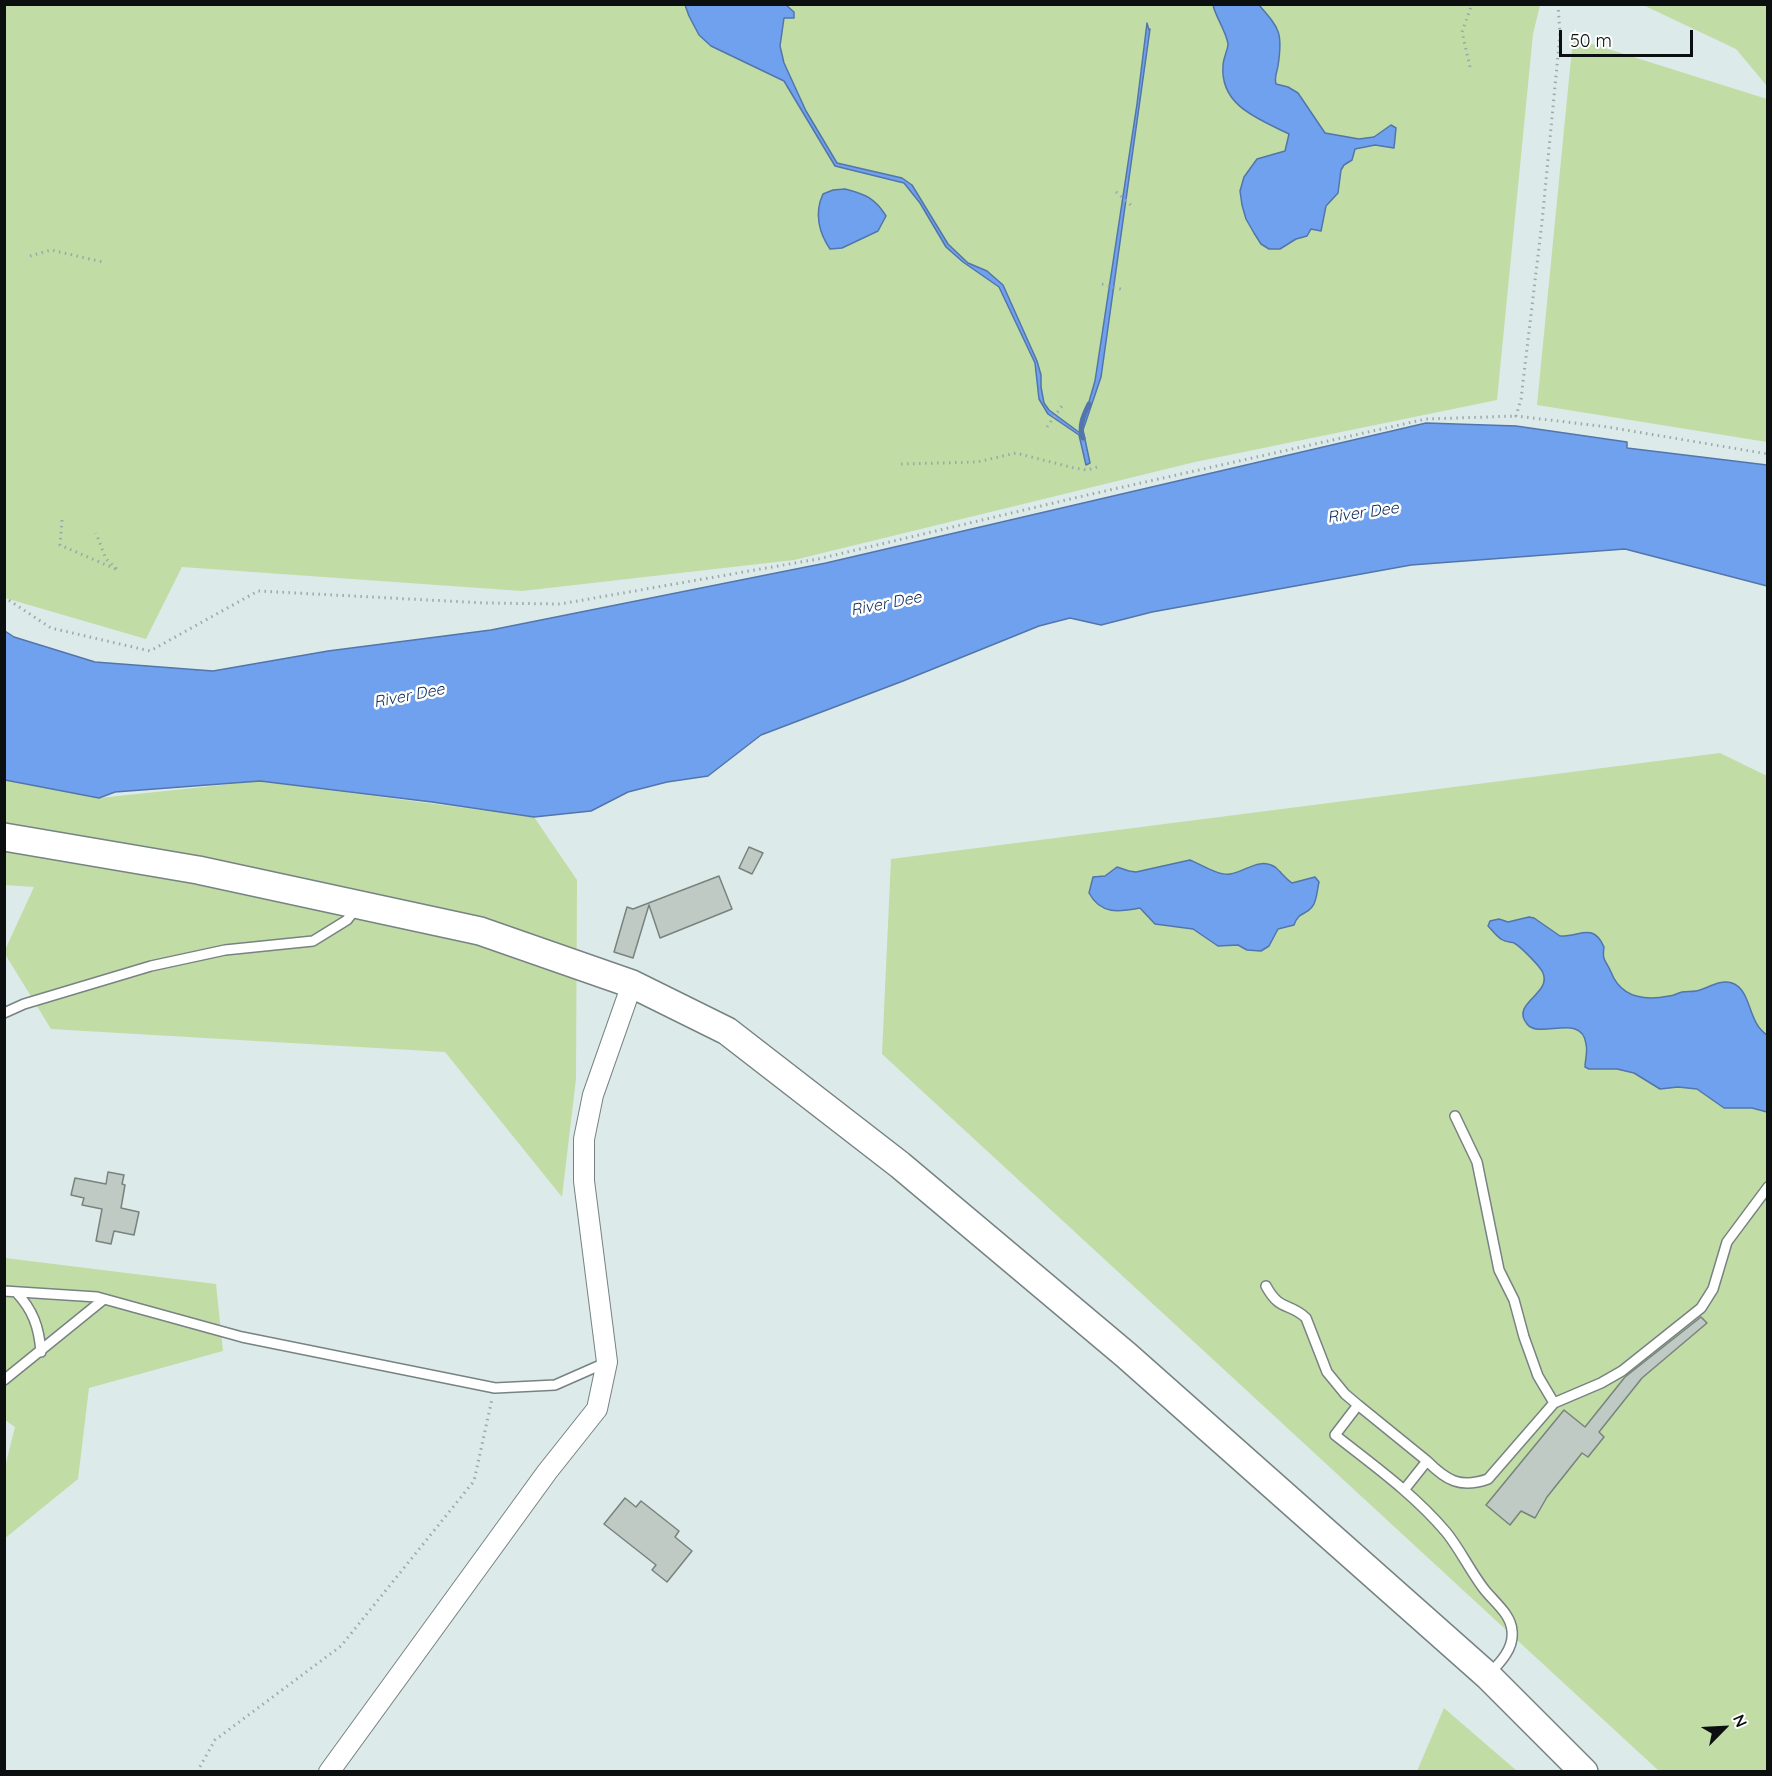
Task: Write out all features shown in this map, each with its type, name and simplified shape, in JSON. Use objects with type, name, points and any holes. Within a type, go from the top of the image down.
[{"type":"main road","points":[[4,837],[198,870],[480,931],[632,984],[726,1031],[900,1165],[1126,1355],[1488,1676],[1584,1772]]},
{"type":"street","points":[[329,1772],[547,1472],[597,1409],[607,1362],[584,1181],[584,1139],[593,1095],[632,984]]},
{"type":"lane","points":[[4,1013],[24,1004],[151,966],[225,950],[313,941],[347,920],[359,905]]},
{"type":"lane","points":[[1455,1116],[1477,1162],[1499,1270],[1514,1300],[1538,1376],[1554,1402]]},
{"type":"lane","points":[[1266,1286],[1279,1304],[1300,1312],[1306,1318],[1327,1372],[1345,1394],[1441,1475],[1452,1481],[1474,1484],[1488,1479],[1554,1402],[1601,1383],[1622,1371],[1701,1308],[1713,1289],[1727,1242],[1767,1187]]},
{"type":"lane","points":[[4,1291],[104,1299],[242,1337],[495,1388],[555,1385],[607,1362]]},
{"type":"lane","points":[[16,1292],[26,1302],[34,1316],[39,1329],[41,1352]]},
{"type":"lane","points":[[4,1380],[104,1299]]},
{"type":"lane","points":[[1358,1405],[1335,1435],[1404,1490],[1447,1533],[1485,1590],[1505,1613],[1512,1630],[1509,1649],[1488,1676]]},
{"type":"lane","points":[[1404,1490],[1427,1461]]},
{"type":"path","points":[[1470,68],[1462,32],[1472,4]]},
{"type":"path","points":[[1516,416],[1521,399],[1542,222],[1560,34],[1558,4]]},
{"type":"path","points":[[1116,192],[1131,205]]},
{"type":"path","points":[[30,256],[51,250],[104,262]]},
{"type":"path","points":[[1102,284],[1124,290]]},
{"type":"path","points":[[1047,428],[1064,403]]},
{"type":"path","points":[[4,597],[51,628],[150,651],[258,591],[485,603],[560,604],[818,559],[1426,418],[1516,416],[1608,427],[1767,454]]},
{"type":"path","points":[[901,464],[977,462],[1016,453],[1087,470],[1101,466]]},
{"type":"path","points":[[62,520],[60,545],[118,570],[106,559],[96,533]]},
{"type":"path","points":[[197,1772],[215,1740],[341,1646],[474,1481],[495,1388]]},
{"type":"green space","points":[[4,5],[1540,5],[1533,34],[1497,400],[1195,462],[794,560],[522,591],[182,567],[146,639],[5,598]]},
{"type":"green space","points":[[1643,5],[1767,5],[1767,86],[1736,49]]},
{"type":"green space","points":[[1573,38],[1767,99],[1767,442],[1537,405]]},
{"type":"green space","points":[[1720,753],[1767,776],[1767,1771],[1659,1771],[882,1054],[891,859]]},
{"type":"green space","points":[[5,772],[99,798],[260,781],[534,817],[577,880],[576,1079],[562,1197],[445,1052],[51,1029],[5,954],[34,887],[5,885]]},
{"type":"green space","points":[[5,1258],[216,1284],[223,1351],[89,1388],[78,1479],[4,1539],[5,1467],[15,1427],[5,1420]]},
{"type":"green space","points":[[1444,1708],[1517,1771],[1417,1771]]},
{"type":"water","points":[[685,5],[786,5],[794,12],[794,18],[784,18],[780,46],[784,63],[806,111],[837,163],[902,178],[912,185],[948,244],[968,263],[987,271],[1003,285],[1037,361],[1044,403],[1049,410],[1080,433],[1095,381],[1147,23],[1150,29],[1101,377],[1083,430],[1090,463],[1086,465],[1079,435],[1048,414],[1039,399],[1035,363],[999,287],[946,247],[920,203],[904,183],[835,166],[784,81],[711,46],[699,35]]},
{"type":"water","points":[[1213,5],[1259,5],[1276,26],[1280,39],[1276,84],[1298,93],[1325,133],[1359,139],[1374,137],[1391,125],[1396,128],[1394,148],[1375,145],[1355,149],[1352,160],[1341,170],[1338,193],[1326,206],[1321,231],[1311,229],[1307,236],[1296,239],[1280,249],[1269,249],[1261,244],[1246,219],[1240,191],[1244,177],[1257,159],[1285,151],[1289,134],[1244,109],[1228,91],[1223,66],[1228,44]]},
{"type":"water","points":[[845,189],[869,198],[886,216],[878,231],[842,248],[830,249],[819,223],[820,201],[823,194]]},
{"type":"water","name":"River Dee","points":[[1426,423],[1516,426],[1627,442],[1627,448],[1767,465],[1767,586],[1625,549],[1411,565],[1152,612],[1101,625],[1070,618],[1039,626],[761,735],[708,776],[667,782],[628,792],[591,811],[534,817],[260,781],[115,792],[99,798],[5,780],[5,631],[14,637],[95,662],[213,671],[328,651],[491,630],[826,563]]},
{"type":"water","points":[[1190,860],[1215,872],[1226,874],[1236,873],[1258,864],[1269,864],[1292,883],[1315,877],[1319,882],[1314,905],[1298,918],[1294,925],[1278,929],[1269,946],[1261,951],[1247,950],[1238,945],[1218,946],[1193,929],[1155,924],[1140,908],[1118,911],[1105,908],[1099,905],[1089,893],[1093,877],[1105,876],[1117,867],[1136,872]]},
{"type":"water","points":[[1529,917],[1560,936],[1585,932],[1595,935],[1604,947],[1604,960],[1615,981],[1634,996],[1651,998],[1671,996],[1700,990],[1722,982],[1732,983],[1738,987],[1747,999],[1756,1022],[1767,1035],[1767,1112],[1752,1108],[1724,1108],[1697,1089],[1678,1087],[1660,1089],[1634,1073],[1617,1069],[1589,1069],[1585,1067],[1586,1044],[1583,1035],[1577,1030],[1541,1029],[1527,1024],[1523,1017],[1524,1010],[1542,987],[1543,973],[1521,948],[1501,939],[1488,926],[1490,921],[1499,919],[1508,922]]},
{"type":"building","points":[[749,847],[763,853],[752,874],[739,868]]},
{"type":"building","points":[[719,876],[732,909],[660,938],[649,905],[633,958],[614,952],[627,907],[633,909]]},
{"type":"building","points":[[108,1172],[124,1175],[122,1184],[125,1185],[121,1208],[139,1212],[134,1235],[114,1231],[111,1244],[96,1241],[102,1209],[82,1205],[84,1198],[71,1195],[75,1178],[106,1184]]},
{"type":"building","points":[[1701,1317],[1707,1323],[1642,1378],[1599,1432],[1604,1437],[1588,1457],[1582,1453],[1547,1497],[1535,1518],[1521,1511],[1510,1525],[1486,1505],[1564,1410],[1585,1427],[1625,1377]]},
{"type":"building","points":[[625,1498],[636,1507],[641,1501],[679,1531],[675,1537],[692,1551],[667,1582],[652,1570],[656,1565],[604,1524]]},
{"type":"waterway","points":[[1083,438],[1081,425],[1089,404]]}]
